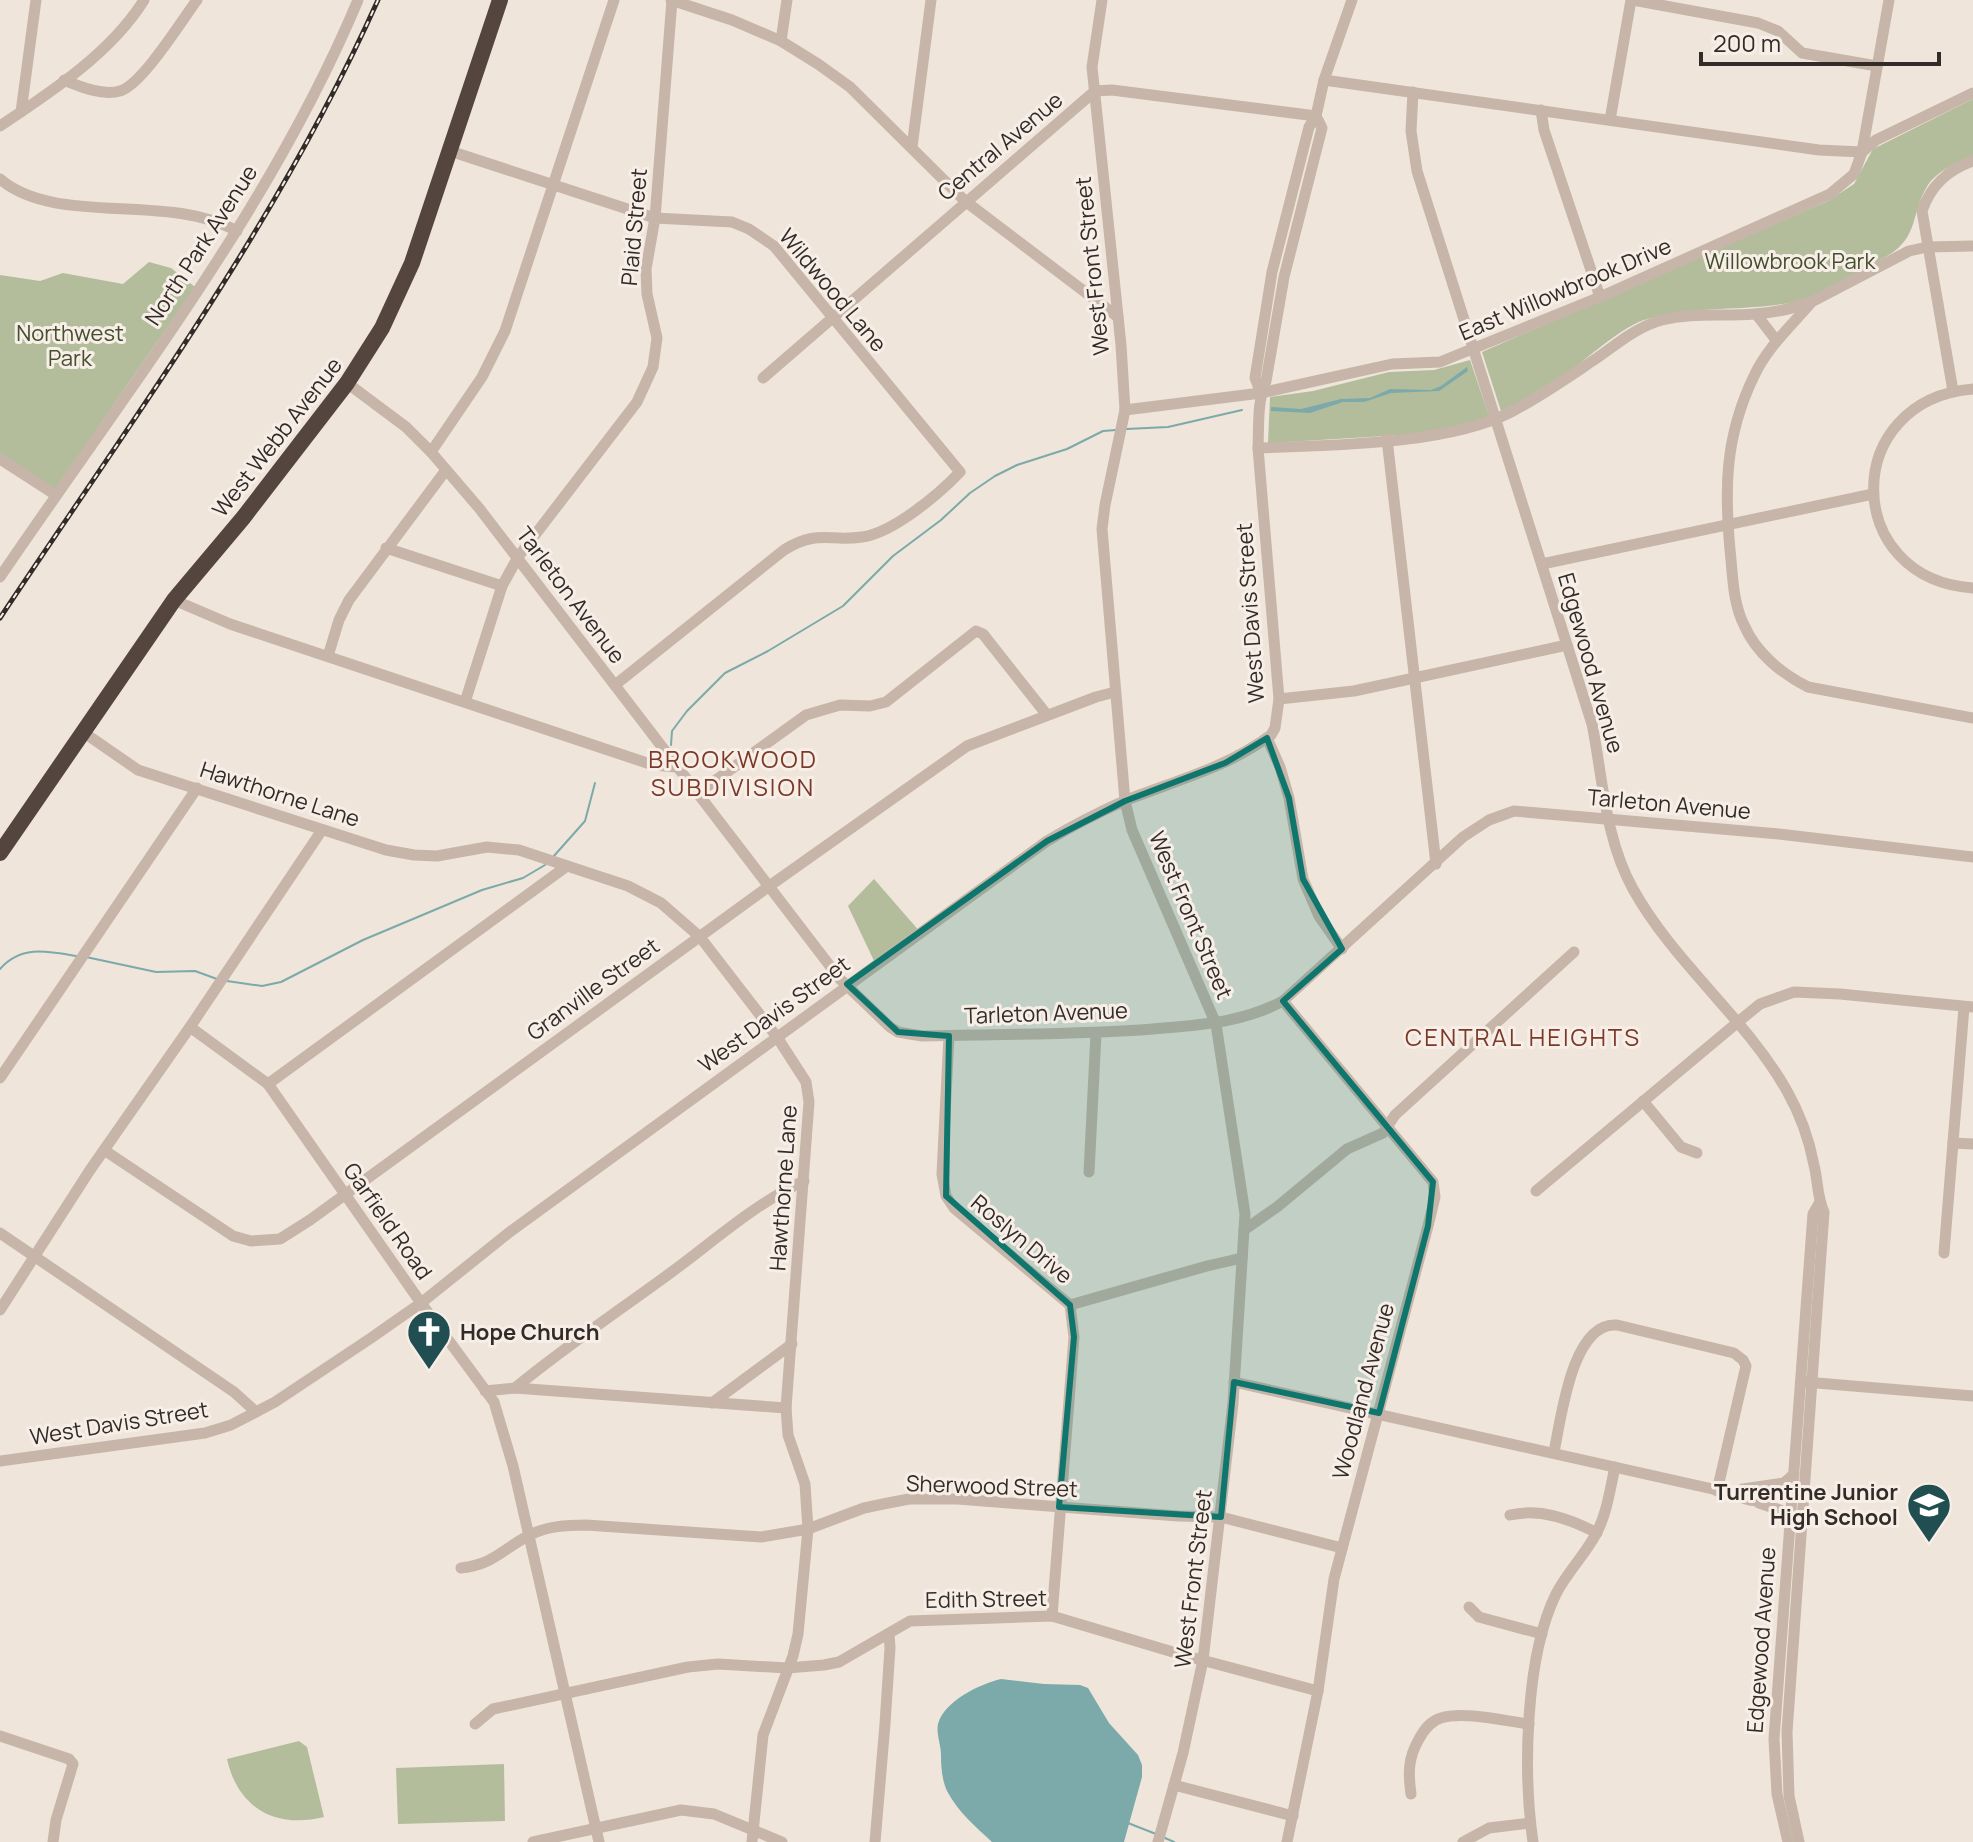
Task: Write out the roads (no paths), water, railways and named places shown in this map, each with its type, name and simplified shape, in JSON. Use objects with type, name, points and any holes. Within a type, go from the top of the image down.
[{"type":"highway","name":"West Webb Avenue","points":[[0,853],[174,600],[243,518],[347,383],[382,328],[401,290],[500,0]]},
{"type":"street","points":[[21,112],[36,0]]},
{"type":"street","points":[[0,126],[64,80],[109,42],[144,0]]},
{"type":"street","points":[[64,80],[107,92],[126,87],[142,74],[197,0]]},
{"type":"street","name":"North Park Avenue","points":[[0,577],[237,231],[325,77],[358,0]]},
{"type":"street","points":[[431,452],[496,352],[614,0]]},
{"type":"street","points":[[672,0],[732,20],[781,41],[850,87],[965,201],[1118,317]]},
{"type":"street","name":"Plaid Street","points":[[465,702],[502,586],[518,557],[637,402],[655,358],[657,338],[647,294],[646,269],[655,218],[672,0]]},
{"type":"street","points":[[781,41],[787,0]]},
{"type":"street","points":[[912,147],[931,0]]},
{"type":"street","name":"West Front Street","points":[[1102,0],[1092,67],[1118,317],[1124,415],[1102,529],[1125,801],[1132,830],[1216,1024],[1241,1184],[1244,1230],[1234,1382],[1203,1660],[1196,1701],[1158,1842]]},
{"type":"street","name":"West Davis Street","points":[[0,1461],[205,1433],[231,1425],[256,1412],[301,1386],[421,1303],[511,1231],[1047,841],[1125,801],[1225,763],[1267,738],[1275,728],[1279,699],[1258,448],[1261,393],[1266,381],[1284,277],[1322,128],[1316,116],[1324,80],[1352,0]]},
{"type":"street","points":[[1610,120],[1632,0],[1758,23],[1778,31],[1802,53],[1877,66]]},
{"type":"street","points":[[1324,80],[1819,150],[1862,152],[1889,0]]},
{"type":"street","name":"Central Avenue","points":[[763,378],[1095,91],[1112,90],[1316,116]]},
{"type":"street","name":"Edgewood Avenue","points":[[1413,92],[1411,131],[1417,171],[1592,724],[1608,819],[1631,886],[1653,921],[1738,1022],[1778,1076],[1801,1121],[1814,1165],[1820,1202],[1813,1214],[1786,1761],[1781,1782],[1799,1842]]},
{"type":"street","name":"East Willowbrook Drive","points":[[1124,415],[1261,393],[1392,364],[1440,362],[1473,350],[1830,194],[1854,174],[1862,152],[1876,140],[1973,93]]},
{"type":"street","points":[[1541,110],[1544,130],[1600,297]]},
{"type":"street","name":"Wildwood Lane","points":[[450,151],[655,218],[720,220],[749,229],[774,246],[960,472],[884,531],[863,537],[811,538],[784,550],[615,685]]},
{"type":"street","points":[[1953,391],[1922,211],[1932,187],[1953,170],[1973,161]]},
{"type":"street","points":[[0,179],[9,187],[40,201],[179,213],[211,220],[237,231]]},
{"type":"street","points":[[1258,448],[1346,444],[1450,432],[1496,419],[1546,392],[1622,339],[1652,324],[1678,317],[1756,314],[1813,301],[1909,251],[1927,247],[1973,246]]},
{"type":"street","points":[[1813,301],[1776,340],[1755,373],[1734,429],[1726,478],[1728,524],[1735,594],[1745,628],[1764,654],[1790,678],[1822,690],[1973,718]]},
{"type":"street","points":[[1756,314],[1776,340]]},
{"type":"street","name":"Tarleton Avenue","points":[[347,383],[406,427],[431,452],[518,557],[768,887],[847,984],[898,1032],[922,1036],[1096,1034],[1216,1024],[1268,1009],[1283,1001],[1469,832],[1507,813],[1531,812],[1801,836],[1973,857]]},
{"type":"street","points":[[1973,389],[1953,391],[1924,402],[1899,421],[1889,434],[1876,463],[1873,494],[1881,527],[1899,555],[1918,571],[1941,583],[1973,588]]},
{"type":"street","points":[[1387,439],[1436,864]]},
{"type":"street","points":[[0,459],[56,495]]},
{"type":"street","points":[[328,656],[344,610],[386,548],[446,470]]},
{"type":"street","points":[[1542,564],[1873,494]]},
{"type":"street","points":[[386,548],[502,586]]},
{"type":"street","points":[[174,600],[211,617],[653,765],[677,767]]},
{"type":"street","points":[[698,793],[806,715],[827,707],[886,702],[976,631],[983,634],[1047,715]]},
{"type":"street","points":[[1279,699],[1354,691],[1567,645]]},
{"type":"street","name":"Granville Street","points":[[104,1150],[225,1233],[251,1241],[280,1239],[346,1195],[967,746],[1115,692]]},
{"type":"street","name":"Hawthorne Lane","points":[[83,732],[138,770],[386,850],[437,856],[487,847],[507,848],[641,892],[672,911],[700,937],[801,1073],[808,1091],[804,1181],[786,1408],[788,1435],[805,1484],[808,1529],[798,1634],[793,1656],[763,1735],[752,1836]]},
{"type":"street","points":[[1267,738],[1289,798],[1303,879],[1319,916],[1342,949]]},
{"type":"street","points":[[0,1078],[197,788]]},
{"type":"street","points":[[0,1310],[104,1150],[322,830]]},
{"type":"street","points":[[268,1084],[567,866]]},
{"type":"street","points":[[1244,1230],[1347,1149],[1383,1133],[1395,1115],[1574,952]]},
{"type":"street","points":[[1536,1191],[1760,1004],[1794,992],[1969,1007],[1944,1253]]},
{"type":"street","name":"Woodland Avenue","points":[[1283,1001],[1433,1182],[1435,1197],[1334,1579],[1318,1691],[1287,1842]]},
{"type":"street","name":"Garfield Road","points":[[190,1027],[268,1084],[494,1402],[530,1535],[599,1842]]},
{"type":"street","points":[[1089,1172],[1096,1034]]},
{"type":"street","name":"Roslyn Drive","points":[[949,1036],[942,1174],[946,1196],[954,1208],[1070,1305],[1074,1337],[1052,1616]]},
{"type":"street","points":[[1643,1101],[1681,1147],[1697,1153]]},
{"type":"street","points":[[1953,1143],[1973,1144]]},
{"type":"street","points":[[515,1388],[721,1234],[782,1191],[804,1181]]},
{"type":"street","points":[[0,1233],[234,1392],[256,1412]]},
{"type":"street","points":[[1070,1305],[1242,1258]]},
{"type":"street","points":[[1554,1452],[1581,1347],[1595,1331],[1605,1325],[1617,1325],[1717,1348],[1734,1353],[1746,1366],[1717,1491]]},
{"type":"street","points":[[712,1403],[792,1344]]},
{"type":"street","points":[[1234,1382],[1735,1494],[1744,1500],[1780,1510],[1789,1520]]},
{"type":"street","points":[[1807,1383],[1973,1396]]},
{"type":"street","points":[[485,1391],[515,1388],[786,1408]]},
{"type":"street","points":[[1533,1842],[1526,1763],[1542,1634],[1556,1592],[1597,1533],[1615,1467]]},
{"type":"street","points":[[1735,1494],[1743,1489],[1784,1483],[1800,1473]]},
{"type":"street","name":"Edgewood Avenue","points":[[1788,1842],[1775,1702],[1789,1520],[1800,1473]]},
{"type":"street","points":[[1759,1503],[1780,1494],[1784,1483]]},
{"type":"street","name":"Sherwood Street","points":[[461,1568],[481,1566],[530,1535],[559,1527],[586,1525],[761,1537],[808,1529],[864,1508],[909,1499],[958,1499],[1221,1517],[1342,1548]]},
{"type":"street","points":[[1510,1515],[1527,1511],[1548,1515],[1574,1521],[1597,1533]]},
{"type":"street","points":[[1469,1607],[1479,1617],[1542,1634]]},
{"type":"street","name":"Edith Street","points":[[475,1724],[493,1709],[650,1674],[708,1665],[787,1668],[839,1662],[910,1621],[1052,1616],[1318,1691]]},
{"type":"street","points":[[875,1842],[889,1634]]},
{"type":"street","points":[[1411,1794],[1408,1773],[1410,1757],[1426,1727],[1439,1718],[1457,1716],[1529,1724]]},
{"type":"street","points":[[0,1736],[73,1764],[56,1820],[53,1842]]},
{"type":"street","points":[[1174,1785],[1293,1816]]},
{"type":"street","points":[[533,1842],[681,1810],[714,1814],[752,1836],[782,1842]]},
{"type":"street","points":[[1463,1842],[1489,1828],[1530,1823]]},
{"type":"water","points":[[1467,367],[1468,371],[1439,391],[1391,393],[1364,402],[1343,402],[1310,413],[1271,411],[1271,407],[1301,409],[1341,399],[1370,398],[1390,389],[1431,390]]},
{"type":"water","points":[[1001,1679],[1088,1688],[1109,1723],[1138,1755],[1142,1765],[1142,1777],[1124,1842],[992,1842],[956,1806],[943,1778],[938,1724],[955,1701],[973,1689]]},
{"type":"waterway","points":[[1126,429],[1168,427],[1242,410]]},
{"type":"waterway","points":[[671,745],[672,731],[687,711],[725,673],[843,606],[893,556],[941,520],[970,493],[1017,465],[1067,449],[1103,431],[1116,430]]},
{"type":"waterway","points":[[553,857],[585,821],[595,783]]},
{"type":"waterway","points":[[227,981],[262,986],[281,982],[363,940],[482,890],[523,878],[545,865]]},
{"type":"waterway","points":[[0,969],[8,961],[26,953],[76,956]]},
{"type":"waterway","points":[[86,957],[156,972],[195,971],[217,979]]},
{"type":"waterway","points":[[1128,1823],[1156,1834]]},
{"type":"waterway","points":[[1165,1838],[1174,1842]]},
{"type":"railway","points":[[0,618],[153,392],[250,240],[339,82],[378,0]]},
{"type":"place","name":"Hope Church","points":[[429,1371]]},
{"type":"place","name":"Turrentine Junior High School","points":[[1929,1544]]},
{"type":"district","name":"BROOKWOOD SUBDIVISION","points":[[733,774]]},
{"type":"district","name":"CENTRAL HEIGHTS","points":[[1523,1038]]},
{"type":"park label","name":"Willowbrook Park","points":[[1790,261]]},
{"type":"park label","name":"Northwest Park","points":[[70,346]]}]
